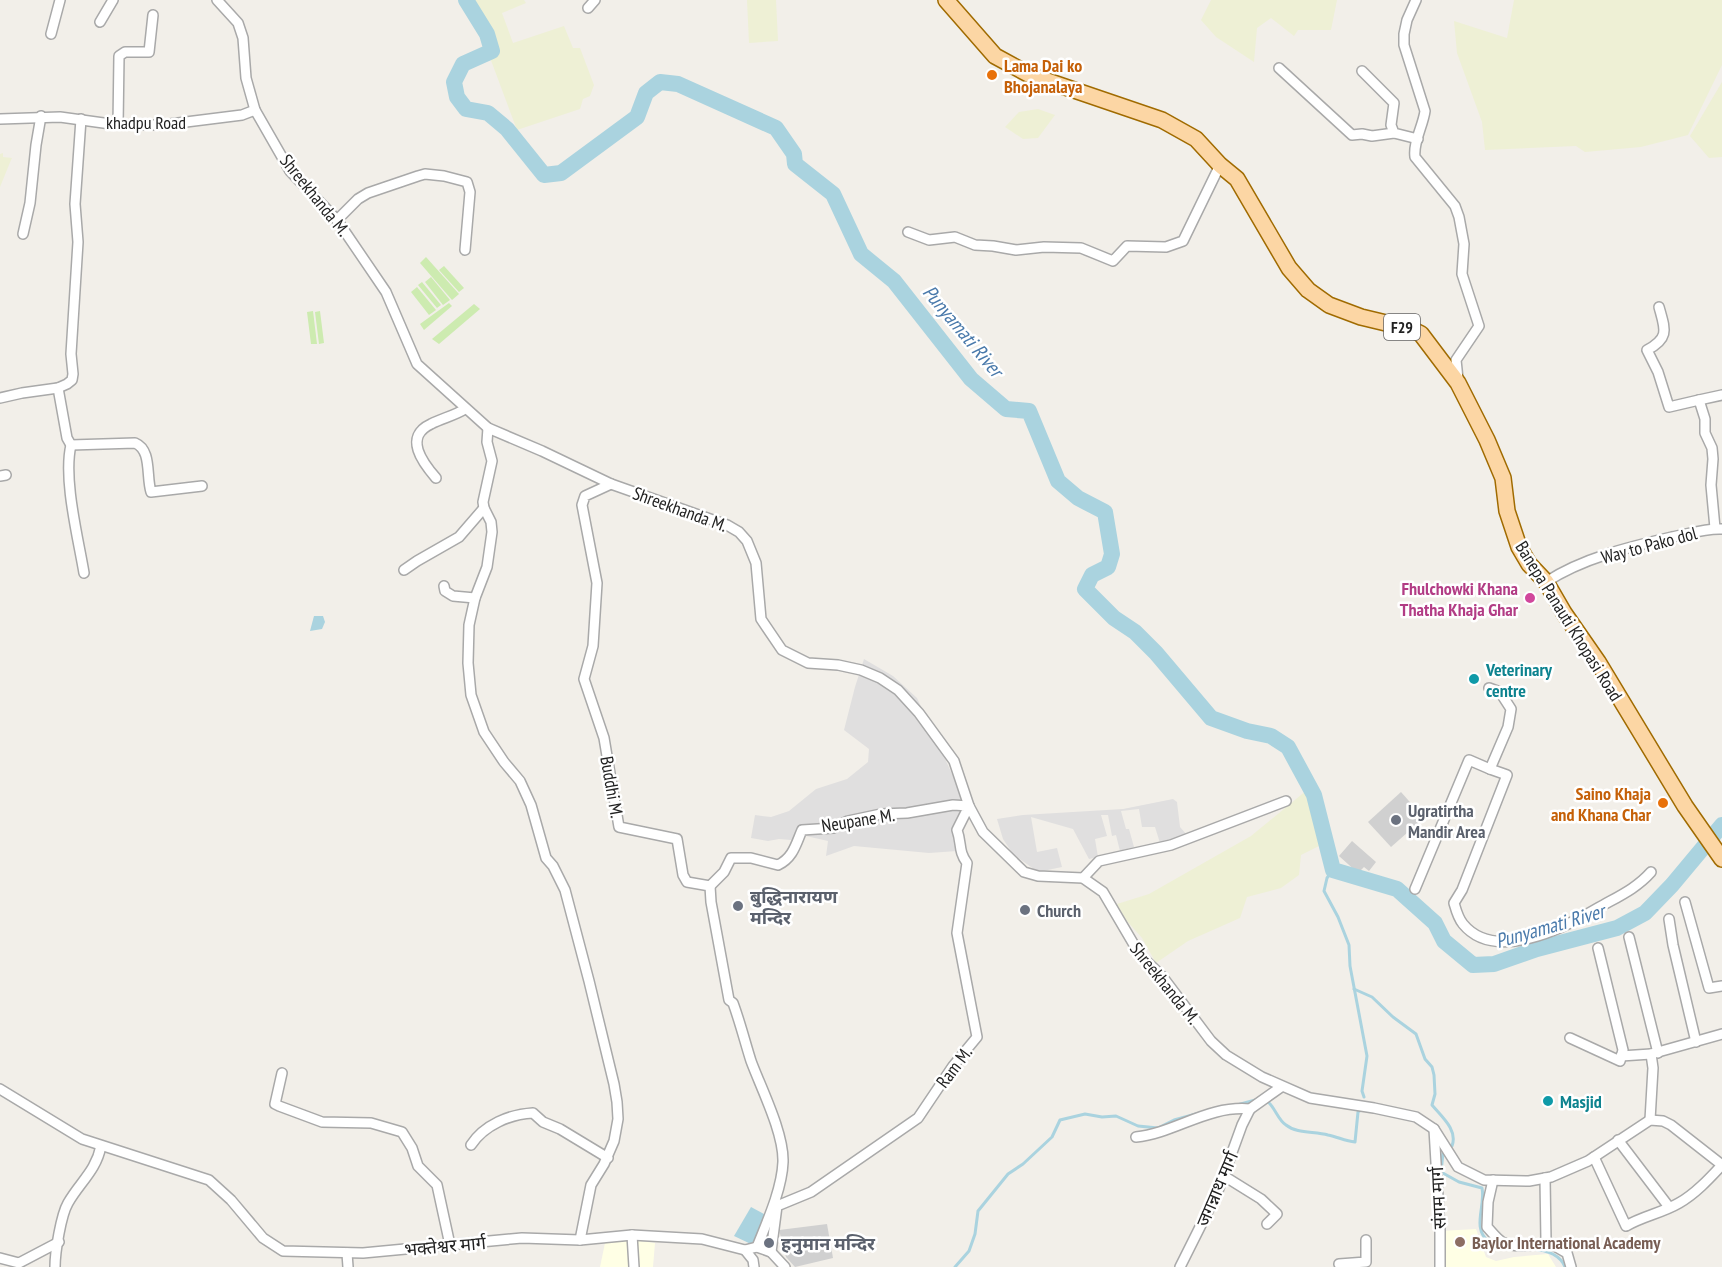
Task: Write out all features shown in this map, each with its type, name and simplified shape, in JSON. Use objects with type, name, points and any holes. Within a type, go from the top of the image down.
[{"type":"main road","name":"Banepa Panauti Khopasi Road","points":[[946,0],[995,56],[1030,75],[1162,120],[1196,139],[1220,165],[1237,179],[1289,268],[1308,290],[1329,305],[1361,317],[1411,329],[1421,334],[1458,383],[1487,440],[1503,478],[1507,511],[1519,547],[1529,564],[1546,582],[1564,613],[1598,662],[1685,807],[1722,859]]},
{"type":"street","points":[[51,34],[60,0]]},
{"type":"street","points":[[100,22],[113,0]]},
{"type":"street","name":"Shreekhanda M.","points":[[217,0],[238,23],[243,38],[246,78],[255,110],[290,171],[337,220],[386,292],[417,364],[465,409],[488,428],[611,484],[728,525],[739,532],[747,541],[756,563],[761,619],[782,650],[808,663],[838,665],[861,670],[880,678],[898,690],[919,713],[954,761],[969,806],[983,831],[1024,872],[1038,876],[1083,878],[1103,892],[1140,955],[1162,976],[1211,1041],[1226,1055],[1279,1088],[1310,1098],[1374,1108],[1416,1118],[1434,1129]]},
{"type":"street","points":[[1416,0],[1404,34],[1404,45],[1425,111],[1414,151],[1415,157],[1455,206],[1464,244],[1462,274],[1479,326],[1456,360],[1458,383]]},
{"type":"street","points":[[118,125],[119,56],[125,52],[148,52],[153,15]]},
{"type":"street","points":[[1279,68],[1352,135],[1372,136],[1395,133],[1418,139]]},
{"type":"street","points":[[1362,71],[1394,103],[1391,125],[1395,133]]},
{"type":"street","name":"khadpu Road","points":[[0,119],[42,116],[118,125],[195,122],[242,115],[255,110]]},
{"type":"street","points":[[23,234],[30,203],[42,116]]},
{"type":"street","points":[[0,398],[58,388],[72,380],[71,354],[78,243],[75,204],[81,119]]},
{"type":"street","points":[[908,232],[929,240],[955,237],[975,245],[1016,250],[1044,247],[1081,249],[1113,261],[1126,246],[1166,247],[1183,241],[1220,165]]},
{"type":"street","points":[[337,220],[358,199],[368,193],[425,174],[460,179],[467,182],[470,192],[465,250]]},
{"type":"street","points":[[1659,307],[1664,321],[1664,337],[1658,344],[1647,350],[1658,372],[1669,407],[1722,395]]},
{"type":"street","points":[[58,388],[67,438],[71,445],[68,459],[69,477],[84,573]]},
{"type":"street","points":[[1699,400],[1705,419],[1705,433],[1712,448],[1712,485],[1718,528]]},
{"type":"street","points":[[436,478],[418,453],[417,443],[420,435],[423,428],[433,422],[465,409]]},
{"type":"street","points":[[488,428],[487,442],[492,461],[483,502],[491,522],[492,532],[487,567],[475,598],[469,625],[468,663],[471,695],[484,732],[520,781],[531,805],[546,858],[554,866],[565,890],[614,1084],[618,1119],[614,1142],[608,1158],[591,1185],[580,1240]]},
{"type":"street","points":[[71,445],[135,443],[142,446],[145,452],[151,492],[202,486]]},
{"type":"street","name":"Buddhi M.","points":[[611,484],[585,495],[582,506],[597,583],[593,646],[584,679],[604,738],[619,828],[677,840],[683,875],[687,882],[710,886]]},
{"type":"street","points":[[404,570],[459,537],[484,508]]},
{"type":"street","name":"Way to Pako dol","points":[[1546,582],[1621,549],[1718,528]]},
{"type":"street","points":[[444,586],[445,591],[453,596],[475,598]]},
{"type":"street","points":[[1490,688],[1500,692],[1511,709],[1508,727],[1490,770]]},
{"type":"street","points":[[1415,889],[1468,760],[1507,775],[1462,890],[1454,903],[1462,924],[1475,935],[1493,942],[1515,942],[1560,927],[1579,920],[1640,884],[1651,872]]},
{"type":"street","points":[[1083,878],[1099,861],[1171,845],[1286,801]]},
{"type":"street","name":"Neupane M.","points":[[710,886],[724,872],[731,858],[751,858],[778,865],[784,862],[793,853],[802,830],[833,828],[848,821],[881,814],[907,813],[953,805],[969,806]]},
{"type":"street","name":"Ram M.","points":[[771,1252],[777,1206],[811,1192],[918,1118],[953,1066],[976,1037],[957,933],[967,863],[960,854],[960,838],[957,830],[969,806]]},
{"type":"street","points":[[710,886],[729,1000],[733,1003],[744,1030],[751,1059],[778,1132],[783,1162],[774,1203],[758,1246]]},
{"type":"street","points":[[1685,902],[1709,988],[1722,986]]},
{"type":"street","points":[[1669,919],[1696,1042]]},
{"type":"street","points":[[1629,937],[1654,1054],[1650,1120]]},
{"type":"street","points":[[1570,1038],[1620,1061],[1623,1050],[1598,948]]},
{"type":"street","points":[[1621,1056],[1654,1054],[1722,1034]]},
{"type":"street","points":[[282,1073],[276,1104],[279,1106],[322,1122],[371,1123],[402,1132],[412,1148],[418,1166],[437,1185],[450,1245]]},
{"type":"street","points":[[1137,1137],[1151,1136],[1183,1121],[1204,1115],[1254,1107],[1279,1088]]},
{"type":"street","name":"भक्तेश्वर मार्ग","points":[[0,1089],[82,1139],[209,1180],[231,1200],[263,1238],[284,1251],[347,1253],[522,1238],[580,1240],[632,1235],[702,1239],[745,1250]]},
{"type":"street","name":"जगन्नाथ मार्ग","points":[[1180,1267],[1224,1176],[1242,1125],[1254,1107]]},
{"type":"street","points":[[471,1145],[477,1135],[491,1126],[518,1113],[533,1113],[543,1122],[560,1129],[608,1158]]},
{"type":"street","points":[[1434,1129],[1458,1167],[1484,1180],[1529,1181],[1566,1171],[1594,1157],[1650,1120],[1663,1121],[1671,1125],[1722,1165],[1690,1196],[1626,1227],[1594,1157]]},
{"type":"street","name":"संगम मार्ग","points":[[1434,1129],[1440,1267]]},
{"type":"street","points":[[1618,1140],[1669,1208]]},
{"type":"street","points":[[55,1267],[63,1214],[99,1160],[101,1146]]},
{"type":"street","points":[[1224,1176],[1261,1199],[1277,1214],[1267,1224]]},
{"type":"street","points":[[1545,1178],[1546,1241]]},
{"type":"street","points":[[1493,1180],[1488,1202],[1487,1227],[1503,1244],[1541,1245],[1546,1241]]},
{"type":"street","points":[[632,1235],[634,1267]]},
{"type":"street","points":[[1339,1264],[1368,1265],[1366,1240]]},
{"type":"street","points":[[1546,1241],[1567,1253],[1571,1267]]},
{"type":"street","points":[[0,1258],[19,1263],[59,1242]]},
{"type":"street","points":[[754,1267],[753,1260],[745,1250],[758,1246],[771,1252],[785,1267]]},
{"type":"street","points":[[347,1253],[348,1267]]},
{"type":"shaded area","points":[[472,0],[524,0],[526,3],[502,13],[513,43],[564,26],[573,48],[580,48],[594,85],[590,96],[583,99],[580,109],[517,130],[477,23],[481,21]]},
{"type":"shaded area","points":[[747,0],[776,0],[778,41],[749,43]]},
{"type":"shaded area","points":[[1211,0],[1337,0],[1331,30],[1298,30],[1294,36],[1271,18],[1257,28],[1254,62],[1216,37],[1201,20]]},
{"type":"shaded area","points":[[1514,0],[1722,0],[1722,65],[1688,135],[1641,147],[1585,152],[1576,146],[1485,150],[1482,122],[1457,53],[1454,21],[1507,38]]},
{"type":"shaded area","points":[[1722,82],[1722,157],[1709,158],[1690,136]]},
{"type":"shaded area","points":[[1038,109],[1055,115],[1038,138],[1023,139],[1005,127],[1019,112]]},
{"type":"shaded area","points":[[3,153],[3,157],[12,158],[0,187],[0,154]]},
{"type":"shaded area","points":[[864,659],[893,676],[917,698],[964,800],[956,830],[957,851],[929,853],[854,846],[826,856],[828,841],[806,836],[791,840],[768,841],[751,838],[755,815],[771,817],[789,811],[816,789],[847,779],[868,762],[869,749],[844,730]]},
{"type":"shaded area","points":[[1307,790],[1314,805],[1312,809],[1325,843],[1301,855],[1299,875],[1281,888],[1247,897],[1240,918],[1188,941],[1156,963],[1142,938],[1126,920],[1117,904],[1149,894],[1251,836]]},
{"type":"shaded area","name":"Ugratirtha Mandir Area","points":[[1401,792],[1424,818],[1391,847],[1368,822]]},
{"type":"shaded area","points":[[1173,799],[1177,802],[1180,827],[1187,835],[1160,843],[1155,827],[1142,827],[1139,809],[1121,811],[1134,847],[1120,851],[1116,835],[1112,836],[1108,815],[1101,815],[1107,836],[1095,839],[1098,857],[1089,859],[1073,829],[1031,817],[1037,852],[1057,848],[1062,867],[1038,872],[1013,854],[1003,839],[997,819],[1023,815],[1123,809]]},
{"type":"shaded area","points":[[1352,841],[1376,862],[1369,871],[1364,867],[1358,873],[1339,856]]},
{"type":"shaded area","points":[[827,1224],[833,1258],[795,1267],[786,1257],[779,1230]]},
{"type":"shaded area","name":"Baylor International Academy","points":[[1476,1229],[1486,1257],[1496,1261],[1548,1254],[1556,1267],[1440,1267],[1440,1231]]},
{"type":"shaded area","points":[[632,1240],[655,1243],[653,1267],[600,1267],[605,1243]]},
{"type":"green space","points":[[426,257],[459,294],[452,300],[420,263]]},
{"type":"green space","points":[[444,266],[464,288],[459,292],[439,270]]},
{"type":"green space","points":[[431,277],[450,300],[443,305],[425,282]]},
{"type":"green space","points":[[422,282],[441,305],[437,308],[418,285]]},
{"type":"green space","points":[[417,287],[436,310],[429,315],[411,292]]},
{"type":"green space","points":[[449,303],[452,306],[424,330],[420,324]]},
{"type":"green space","points":[[474,304],[480,309],[439,344],[432,339]]},
{"type":"green space","points":[[313,311],[317,344],[311,344],[307,312]]},
{"type":"green space","points":[[320,311],[324,343],[319,344],[315,312]]},
{"type":"water","points":[[314,616],[323,616],[325,622],[322,629],[310,631]]},
{"type":"water","points":[[751,1207],[764,1214],[767,1219],[753,1245],[734,1236]]},
{"type":"waterway","name":"Punyamati River","points":[[466,0],[487,34],[492,51],[463,64],[454,82],[457,97],[466,109],[488,113],[507,129],[544,175],[561,173],[637,117],[646,93],[660,82],[678,84],[776,128],[794,154],[795,164],[833,194],[861,254],[894,281],[971,379],[1006,409],[1029,411],[1058,481],[1078,498],[1105,512],[1112,554],[1108,567],[1092,575],[1085,589],[1114,618],[1135,632],[1156,653],[1211,718],[1247,731],[1271,736],[1288,747],[1314,795],[1333,870],[1397,889],[1435,923],[1444,941],[1473,965],[1494,964],[1537,949],[1617,928],[1645,913],[1672,885],[1722,825]]},
{"type":"waterway","points":[[1333,870],[1327,878],[1324,891],[1349,945],[1350,966],[1367,1056],[1362,1091],[1364,1097]]},
{"type":"waterway","points":[[1354,989],[1372,997],[1416,1034],[1425,1059],[1432,1067],[1434,1075],[1435,1094],[1432,1105],[1451,1129],[1452,1146]]},
{"type":"waterway","points":[[1237,1105],[1259,1099]]},
{"type":"waterway","points":[[1265,1099],[1290,1128],[1355,1142],[1358,1112],[1361,1110]]},
{"type":"waterway","points":[[955,1267],[969,1251],[975,1234],[978,1211],[1008,1174],[1023,1164],[1052,1137],[1060,1120],[1085,1114],[1102,1117],[1116,1116],[1138,1126],[1158,1128],[1174,1120],[1218,1108]]},
{"type":"waterway","points":[[1443,1153],[1441,1172],[1459,1182],[1482,1188],[1480,1224],[1484,1236],[1489,1242],[1499,1247],[1516,1249]]},
{"type":"waterway","points":[[1532,1249],[1552,1254],[1560,1259],[1565,1267]]},
{"type":"place","name":"Lama Dai ko Bhojanalaya","points":[[992,75]]},
{"type":"place","name":"Fhulchowki Khana Thatha Khaja Ghar","points":[[1530,598]]},
{"type":"place","name":"Veterinary centre","points":[[1474,679]]},
{"type":"place","name":"Saino Khaja and Khana Char","points":[[1663,803]]},
{"type":"place","name":"Ugratirtha Mandir Area","points":[[1396,820]]},
{"type":"place","name":"बुद्धिनारायण मन्दिर","points":[[738,906]]},
{"type":"place","name":"Church","points":[[1025,910]]},
{"type":"place","name":"Masjid","points":[[1548,1101]]},
{"type":"place","name":"Baylor International Academy","points":[[1460,1242]]},
{"type":"place","name":"हनुमान मन्दिर","points":[[769,1243]]}]
